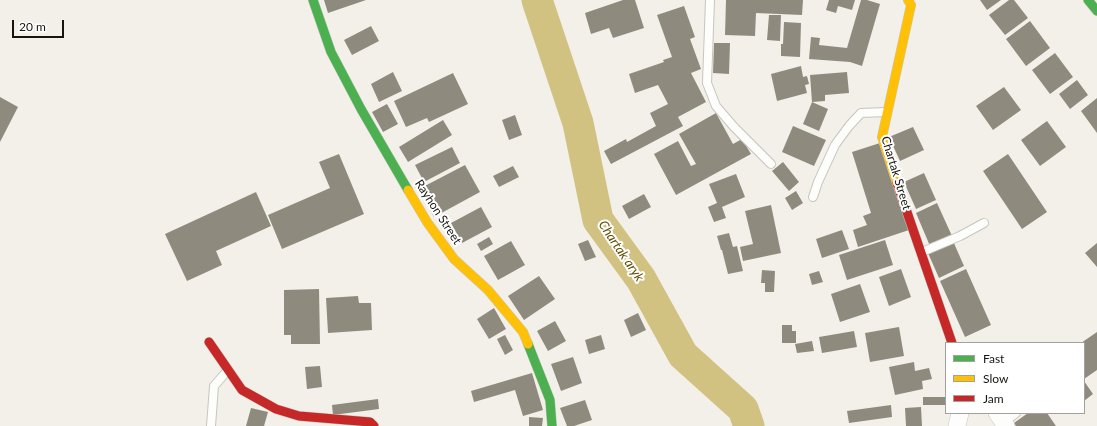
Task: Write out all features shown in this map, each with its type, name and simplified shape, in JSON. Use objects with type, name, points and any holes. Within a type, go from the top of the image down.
[{"type":"street","name":"Rayhon Street","points":[[313,0],[331,52],[360,109],[427,222],[454,258],[488,290],[523,332],[550,400],[552,426]]},
{"type":"street","name":"Chartak Street","points":[[908,0],[911,5],[882,137],[952,342]]},
{"type":"street","points":[[1088,0],[1097,11]]},
{"type":"street","points":[[209,342],[242,390],[276,409],[299,416],[370,422],[374,426]]},
{"type":"street","points":[[957,426],[960,414]]},
{"type":"lane","points":[[710,0],[707,83],[716,106],[734,127],[771,164]]},
{"type":"lane","points":[[813,197],[818,182],[835,145],[849,126],[861,113],[887,112]]},
{"type":"lane","points":[[921,252],[960,236],[984,223]]},
{"type":"lane","points":[[211,426],[214,386],[228,369]]},
{"type":"building","points":[[324,0],[366,0],[328,13]]},
{"type":"building","points":[[623,0],[635,0],[644,28],[613,38],[609,28],[591,34],[585,13]]},
{"type":"building","points":[[726,0],[803,0],[802,15],[756,13],[755,36],[725,35]]},
{"type":"building","points":[[829,0],[855,0],[852,10],[838,6],[836,13],[826,10]]},
{"type":"building","points":[[861,0],[867,0],[880,4],[862,66],[850,62],[809,59],[811,37],[820,38],[819,45],[847,48]]},
{"type":"building","points":[[980,0],[1001,0],[987,10]]},
{"type":"building","points":[[1009,0],[1014,0],[1028,18],[1005,35],[989,15]]},
{"type":"building","points":[[684,6],[695,37],[690,39],[701,69],[691,73],[706,102],[678,117],[683,126],[611,164],[604,151],[626,139],[627,142],[656,126],[650,113],[668,104],[658,85],[635,93],[629,74],[664,62],[663,60],[672,57],[657,15]]},
{"type":"building","points":[[769,15],[781,15],[780,41],[767,40]]},
{"type":"building","points":[[1030,21],[1050,48],[1026,66],[1006,39]]},
{"type":"building","points":[[784,22],[801,23],[800,57],[781,56]]},
{"type":"building","points":[[371,26],[379,41],[352,55],[344,40]]},
{"type":"building","points":[[714,43],[730,43],[729,74],[713,73]]},
{"type":"building","points":[[1055,53],[1073,77],[1050,94],[1032,70]]},
{"type":"building","points":[[801,66],[803,77],[807,76],[809,84],[805,85],[807,93],[777,101],[771,74]]},
{"type":"building","points":[[393,72],[402,91],[379,102],[371,84]]},
{"type":"building","points":[[847,72],[849,93],[825,95],[825,101],[812,102],[810,75]]},
{"type":"building","points":[[453,73],[468,104],[429,122],[427,118],[406,127],[394,101]]},
{"type":"building","points":[[1077,80],[1088,95],[1070,109],[1059,94]]},
{"type":"building","points":[[1004,87],[1021,110],[993,130],[976,106]]},
{"type":"building","points":[[0,97],[18,107],[0,142]]},
{"type":"building","points":[[1097,98],[1097,133],[1081,111]]},
{"type":"building","points":[[812,102],[828,109],[819,131],[803,124]]},
{"type":"building","points":[[387,104],[398,124],[383,132],[372,112]]},
{"type":"building","points":[[716,113],[733,144],[742,139],[751,154],[676,195],[654,154],[678,141],[691,166],[696,164],[679,134]]},
{"type":"building","points":[[515,115],[522,135],[509,140],[502,120]]},
{"type":"building","points":[[443,120],[452,135],[408,162],[399,147]]},
{"type":"building","points":[[1047,121],[1066,147],[1040,166],[1021,140]]},
{"type":"building","points":[[793,126],[826,140],[814,166],[782,152]]},
{"type":"building","points":[[913,127],[924,150],[900,161],[889,137]]},
{"type":"building","points":[[880,143],[909,230],[858,247],[853,230],[867,225],[863,216],[871,213],[852,152]]},
{"type":"building","points":[[452,147],[460,163],[424,182],[415,165]]},
{"type":"building","points":[[339,154],[364,214],[282,249],[268,215],[330,188],[319,162]]},
{"type":"building","points":[[1008,154],[1047,212],[1022,229],[983,171]]},
{"type":"building","points":[[783,162],[799,182],[789,191],[772,171]]},
{"type":"building","points":[[465,165],[480,192],[434,217],[419,189]]},
{"type":"building","points":[[513,166],[519,177],[499,187],[493,176]]},
{"type":"building","points":[[924,173],[936,200],[916,209],[904,182]]},
{"type":"building","points":[[736,174],[745,197],[722,207],[726,218],[714,222],[708,207],[717,203],[709,184]]},
{"type":"building","points":[[796,191],[803,203],[792,210],[785,198]]},
{"type":"building","points":[[256,192],[271,226],[216,251],[222,265],[187,281],[165,234]]},
{"type":"building","points":[[644,194],[651,207],[629,219],[622,206]]},
{"type":"building","points":[[937,203],[952,236],[930,246],[916,213]]},
{"type":"building","points":[[771,205],[781,253],[743,261],[740,247],[753,244],[745,211]]},
{"type":"building","points":[[481,207],[492,227],[462,243],[451,223]]},
{"type":"building","points":[[842,230],[849,249],[822,258],[816,239]]},
{"type":"building","points":[[729,233],[733,247],[737,246],[743,271],[728,274],[717,236]]},
{"type":"building","points":[[489,237],[493,244],[481,251],[477,244]]},
{"type":"building","points":[[588,240],[596,257],[585,261],[578,244]]},
{"type":"building","points":[[885,240],[893,265],[847,280],[839,255]]},
{"type":"building","points":[[511,241],[525,265],[498,280],[484,256]]},
{"type":"building","points":[[953,241],[964,266],[939,278],[928,253]]},
{"type":"building","points":[[1097,243],[1097,267],[1085,253]]},
{"type":"building","points":[[901,269],[911,297],[889,306],[879,277]]},
{"type":"building","points":[[966,269],[991,325],[965,337],[940,281]]},
{"type":"building","points":[[762,270],[775,271],[774,292],[765,292],[765,283],[761,283]]},
{"type":"building","points":[[819,271],[823,282],[812,285],[809,274]]},
{"type":"building","points":[[539,276],[555,299],[524,320],[508,296]]},
{"type":"building","points":[[860,284],[870,312],[840,322],[831,294]]},
{"type":"building","points":[[319,289],[320,344],[291,344],[291,335],[284,335],[284,290]]},
{"type":"building","points":[[358,296],[359,303],[371,303],[372,330],[328,333],[326,298]]},
{"type":"building","points":[[494,308],[506,329],[489,339],[477,319]]},
{"type":"building","points":[[638,313],[646,330],[631,337],[624,320]]},
{"type":"building","points":[[555,321],[566,341],[548,351],[537,331]]},
{"type":"building","points":[[782,325],[792,325],[792,331],[796,331],[796,343],[782,343]]},
{"type":"building","points":[[899,327],[904,356],[870,362],[865,333]]},
{"type":"building","points":[[854,331],[857,347],[822,353],[819,337]]},
{"type":"building","points":[[1097,332],[1097,370],[1085,378],[1085,342],[1082,342]]},
{"type":"building","points":[[505,335],[513,350],[505,355],[497,339]]},
{"type":"building","points":[[601,335],[605,349],[589,354],[585,340]]},
{"type":"building","points":[[812,341],[814,351],[797,353],[795,344]]},
{"type":"building","points":[[573,357],[582,383],[561,391],[551,364]]},
{"type":"building","points":[[914,362],[915,371],[929,368],[932,379],[922,381],[923,389],[895,395],[889,367]]},
{"type":"building","points":[[320,366],[322,387],[307,389],[305,367]]},
{"type":"building","points":[[532,373],[543,410],[523,416],[515,390],[474,402],[471,391]]},
{"type":"building","points":[[1085,382],[1093,394],[1085,400]]},
{"type":"building","points":[[923,397],[945,397],[945,405],[923,405]]},
{"type":"building","points":[[378,399],[379,409],[333,415],[332,405]]},
{"type":"building","points":[[585,400],[592,420],[574,426],[567,426],[560,408]]},
{"type":"building","points":[[891,405],[892,417],[849,423],[847,411]]},
{"type":"building","points":[[921,407],[922,426],[906,426],[905,408]]},
{"type":"building","points":[[251,408],[268,412],[264,426],[246,426]]},
{"type":"building","points":[[1027,414],[1048,414],[1056,426],[1016,426],[1014,423]]},
{"type":"building","points":[[529,417],[543,418],[542,426],[529,426]]},
{"type":"waterway","name":"Chartak aryk","points":[[537,0],[578,123],[598,220],[641,279],[683,355],[743,409],[749,426]]},
{"type":"traffic: fast","points":[[313,0],[331,52],[361,109],[408,190]]},
{"type":"traffic: fast","points":[[1088,0],[1097,11]]},
{"type":"traffic: fast","points":[[528,344],[550,400],[552,426]]},
{"type":"traffic: slow","points":[[897,183],[882,137],[911,5],[908,0]]},
{"type":"traffic: slow","points":[[408,190],[427,222],[454,259],[488,290],[523,332],[528,344]]},
{"type":"traffic: jam","points":[[897,183],[952,342]]},
{"type":"traffic: jam","points":[[209,342],[242,390],[276,409],[299,416],[370,422],[374,426]]}]
